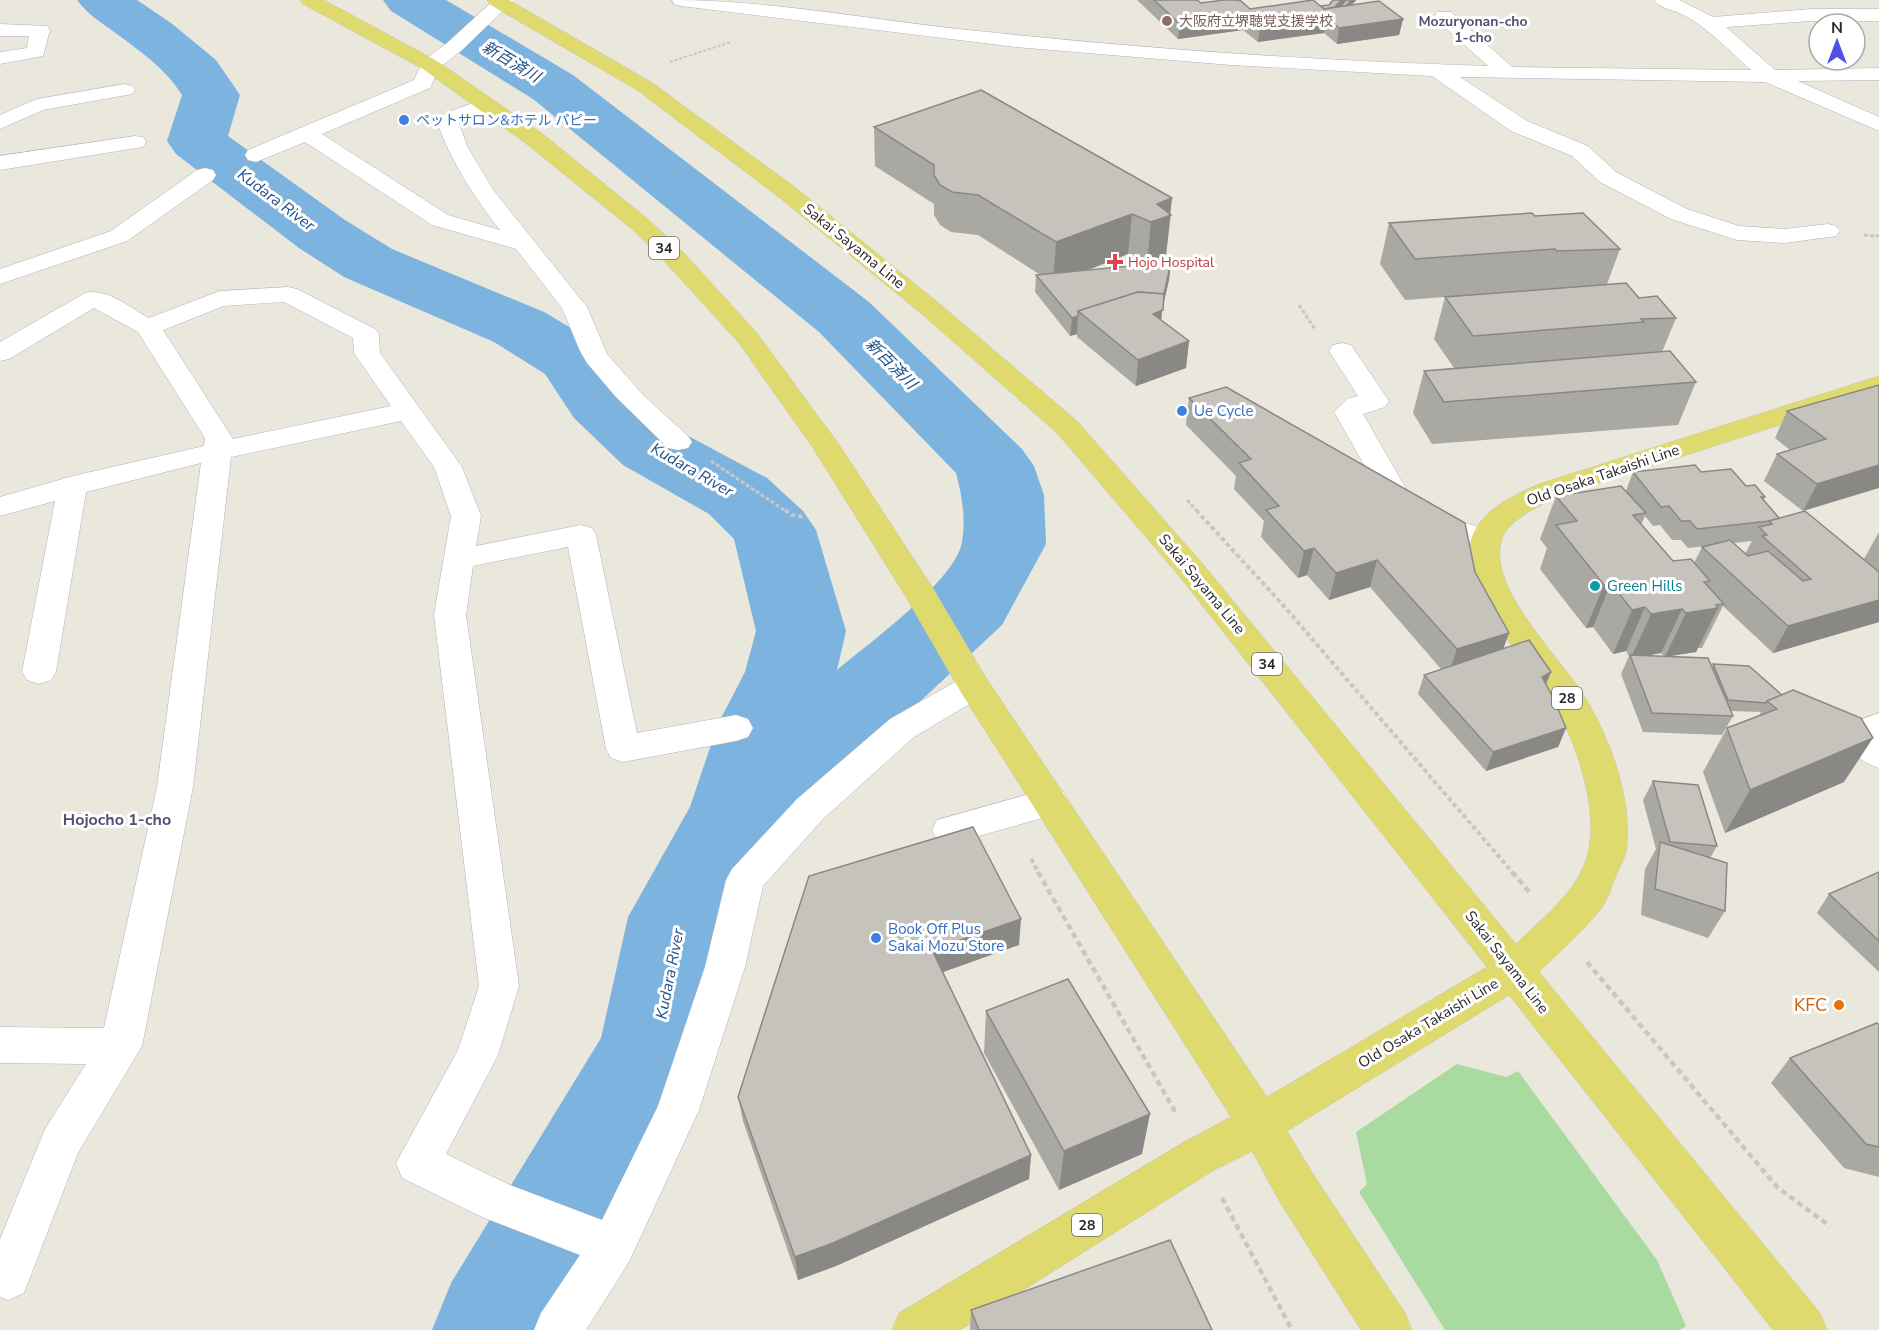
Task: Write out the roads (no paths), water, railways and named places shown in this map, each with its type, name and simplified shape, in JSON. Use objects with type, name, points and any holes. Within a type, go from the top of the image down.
[{"type":"main road","name":"34","points":[[310,0],[430,64],[536,140],[640,225],[674,257],[748,338],[826,446],[921,596],[967,674],[1260,1124],[1297,1189],[1388,1330]]},
{"type":"main road","name":"Sakai Sayama Line","points":[[497,6],[644,86],[789,193],[932,309],[1067,427],[1191,570],[1803,1330]]},
{"type":"main road","name":"Old Osaka Takaishi Line","points":[[916,1330],[1199,1156],[1260,1124],[1514,971],[1587,898],[1607,853],[1608,822],[1605,788],[1596,756],[1567,698],[1520,633],[1487,576],[1484,552],[1491,529],[1515,506],[1549,490],[1879,385]]},
{"type":"street","points":[[681,0],[1015,41],[1277,62],[1505,71],[1771,76],[1879,74]]},
{"type":"street","points":[[1663,0],[1688,10],[1709,23],[1771,76],[1879,125]]},
{"type":"street","points":[[256,155],[423,84],[430,64],[454,47],[497,6]]},
{"type":"street","points":[[1709,23],[1811,15],[1879,15]]},
{"type":"street","points":[[1444,16],[1505,71]]},
{"type":"street","points":[[0,30],[40,30],[36,52],[0,58]]},
{"type":"street","points":[[1435,69],[1519,126],[1580,151],[1608,177],[1680,214],[1737,233],[1785,236],[1828,231]]},
{"type":"street","points":[[0,123],[37,105],[125,90]]},
{"type":"street","points":[[488,106],[447,120],[453,142],[474,179],[575,308],[595,355],[645,413],[678,442]]},
{"type":"street","points":[[307,134],[440,220],[525,244]]},
{"type":"street","points":[[0,163],[135,142]]},
{"type":"street","points":[[0,277],[119,236],[204,175]]},
{"type":"street","points":[[148,327],[220,299],[288,294],[366,334],[367,353],[448,467],[466,516],[450,615],[499,986],[477,1054],[418,1163],[498,1202],[614,1246]]},
{"type":"street","points":[[6,344],[94,298],[148,327],[219,438],[175,787],[121,1046],[60,1143],[8,1276]]},
{"type":"street","points":[[1342,351],[1375,401],[1357,405],[1348,412],[1396,498],[1445,527],[1486,540]]},
{"type":"street","points":[[0,507],[73,485],[218,450],[408,411]]},
{"type":"street","points":[[39,672],[73,485]]},
{"type":"street","points":[[459,559],[581,535],[623,749],[736,728]]},
{"type":"street","points":[[558,1330],[614,1246],[678,1110],[725,967],[745,880],[810,809],[967,674]]},
{"type":"street","points":[[1879,726],[1856,735],[1879,755]]},
{"type":"street","points":[[950,830],[1051,802]]},
{"type":"street","points":[[0,1045],[121,1046]]},
{"type":"waterway","name":"Kudara River","points":[[103,0],[152,34],[196,72],[211,95],[197,141],[322,234],[368,263],[519,327],[572,359],[601,402],[651,448],[738,496],[774,530],[801,631],[791,672],[766,724],[738,813],[681,917],[655,1051],[498,1330]]},
{"type":"waterway","name":"新百済川","points":[[409,0],[553,87],[844,317],[994,466],[1003,495],[1004,544],[971,604],[743,808]]},
{"type":"place","name":"大阪府立堺聴覚支援学校","points":[[1167,21]]},
{"type":"place","name":"ペットサロン&ホテル パピー","points":[[404,120]]},
{"type":"place","name":"Hojo Hospital","points":[[1115,262]]},
{"type":"place","name":"Ue Cycle","points":[[1182,411]]},
{"type":"place","name":"Green Hills","points":[[1595,586]]},
{"type":"place","name":"Book Off Plus Sakai Mozu Store","points":[[876,938]]},
{"type":"place","name":"KFC","points":[[1839,1005]]},
{"type":"district","name":"Mozuryonan-cho 1-cho","points":[[1473,30]]},
{"type":"district","name":"Hojocho 1-cho","points":[[117,820]]}]
